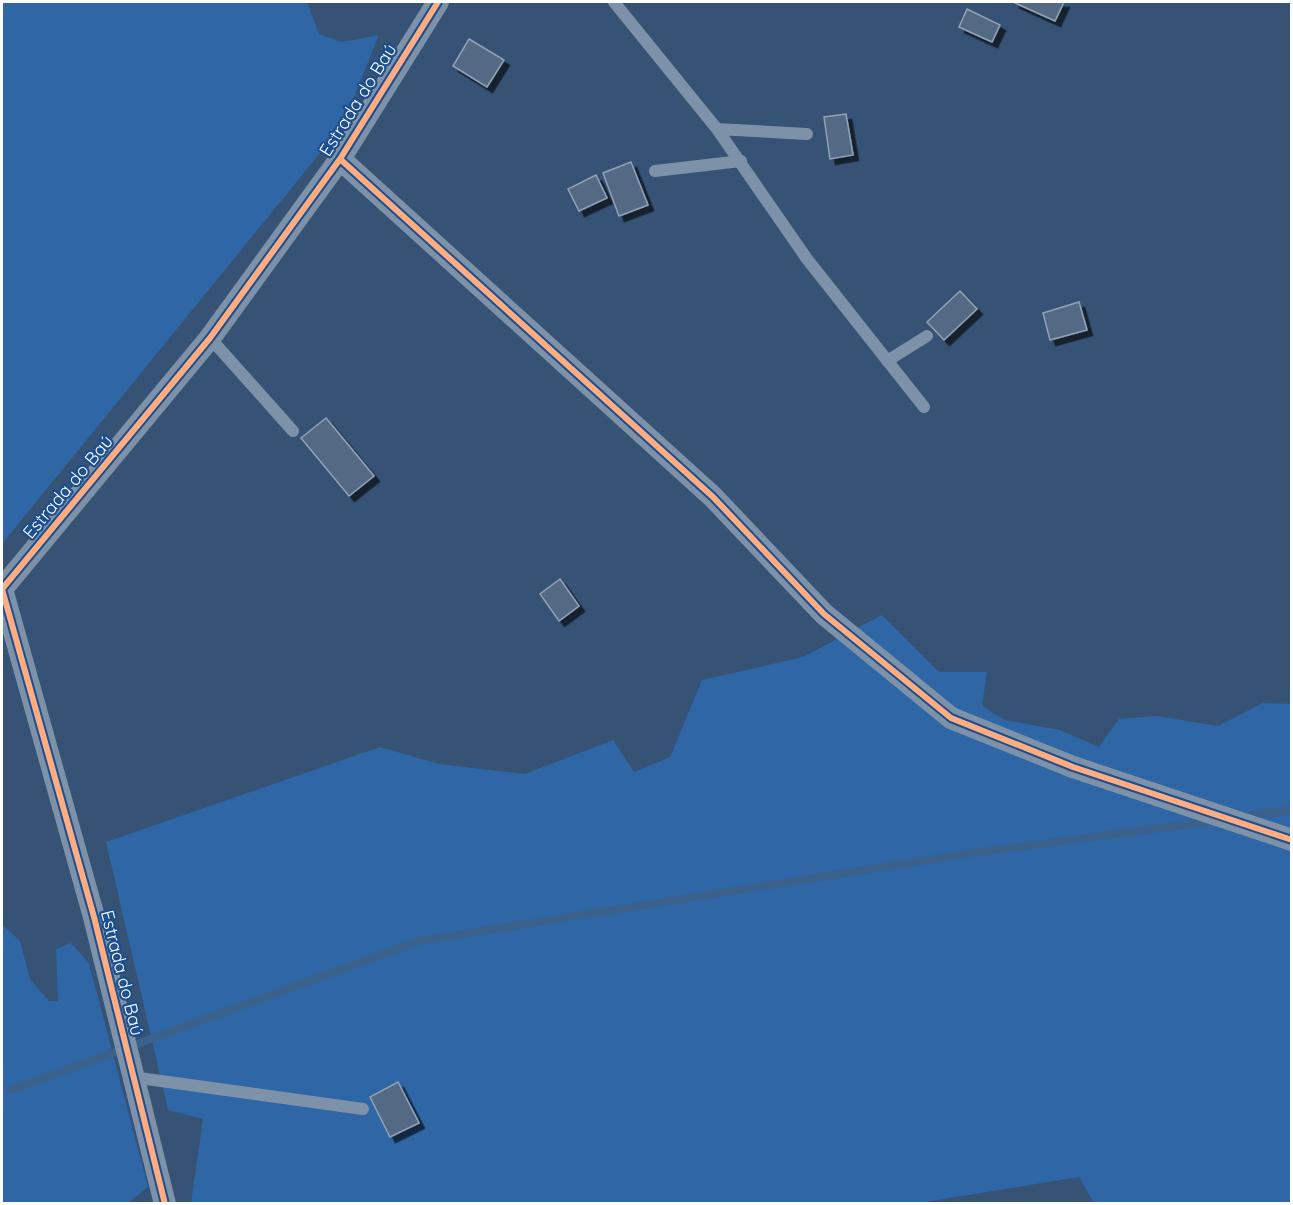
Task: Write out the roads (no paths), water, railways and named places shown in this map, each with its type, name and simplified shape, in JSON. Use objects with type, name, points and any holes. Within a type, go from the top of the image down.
[{"type":"street","name":"Estrada do Baú","points":[[165,1203],[94,917],[2,590],[210,338],[340,159],[438,2]]},
{"type":"street","points":[[340,159],[713,497],[824,614],[951,718],[1073,767],[1292,840]]},
{"type":"lane","points":[[614,2],[717,129],[807,259],[924,407]]},
{"type":"lane","points":[[717,129],[807,134]]},
{"type":"lane","points":[[655,171],[741,161]]},
{"type":"lane","points":[[887,361],[927,336]]},
{"type":"lane","points":[[210,338],[293,431]]},
{"type":"lane","points":[[132,1077],[363,1109]]},
{"type":"waterway","points":[[1245,816],[1292,810]]},
{"type":"waterway","points":[[11,1090],[419,941],[965,854],[1213,821]]}]
